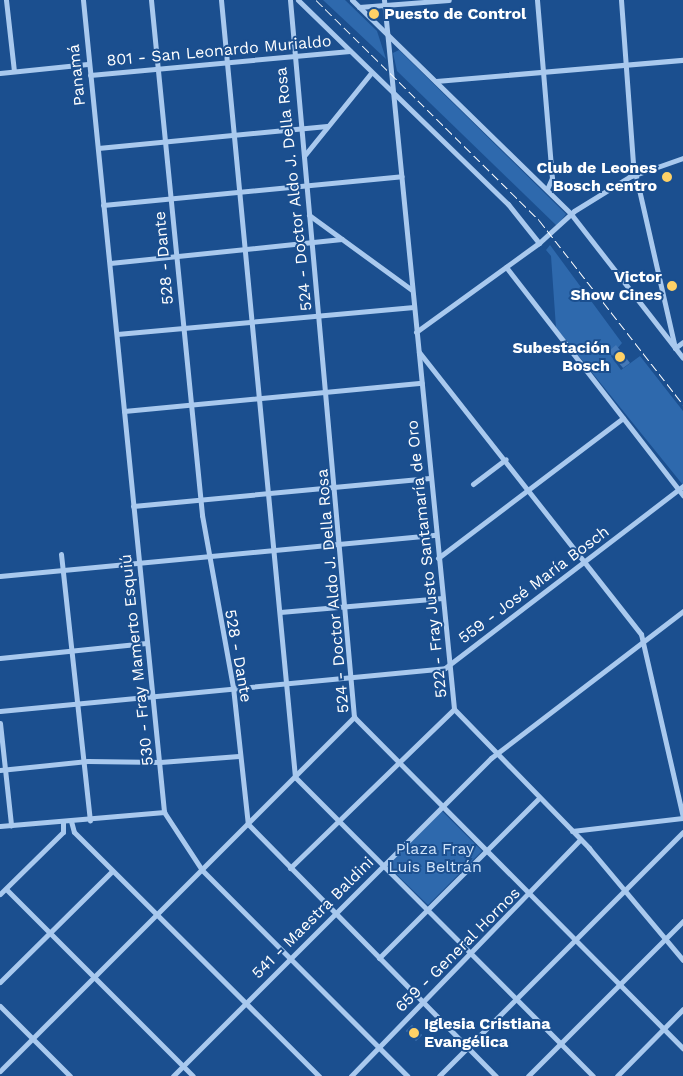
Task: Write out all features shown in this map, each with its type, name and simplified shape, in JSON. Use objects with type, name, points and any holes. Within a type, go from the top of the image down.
[{"type":"street","points":[[6,0],[14,71]]},
{"type":"street","name":"Panamá","points":[[83,0],[98,148]]},
{"type":"street","name":"528 - Dante","points":[[151,0],[200,500],[207,556],[233,687],[239,756],[248,824]]},
{"type":"street","points":[[221,0],[242,249],[252,322],[270,494],[295,777],[593,1076]]},
{"type":"street","name":"524 - Doctor Aldo J. Della Rosa","points":[[290,0],[309,215],[342,544],[354,717],[486,852],[683,1048]]},
{"type":"street","points":[[298,0],[508,204],[539,243]]},
{"type":"street","points":[[352,0],[571,214],[683,358]]},
{"type":"street","points":[[359,7],[384,2],[449,0]]},
{"type":"street","points":[[537,0],[552,178],[547,189]]},
{"type":"street","points":[[621,0],[634,174],[675,348]]},
{"type":"street","name":"522 - Fray Justo Santamaría de Oro","points":[[384,2],[389,68],[402,176],[454,709],[496,755],[572,831],[625,890],[683,960]]},
{"type":"street","name":"801 - San Leonardo Murialdo","points":[[90,75],[350,51]]},
{"type":"street","points":[[436,81],[544,70],[683,60]]},
{"type":"street","name":"801 - San Leonardo Murialdo","points":[[0,72],[88,64]]},
{"type":"street","points":[[304,156],[371,73]]},
{"type":"street","points":[[98,148],[327,126]]},
{"type":"street","name":"530 - Fray Mamerto Esquiú","points":[[98,148],[164,812],[202,870],[406,1076]]},
{"type":"street","points":[[416,332],[539,243],[571,214],[634,174],[683,158]]},
{"type":"street","points":[[103,205],[402,176]]},
{"type":"street","points":[[309,215],[412,290]]},
{"type":"street","points":[[110,263],[342,239]]},
{"type":"street","points":[[506,267],[623,418],[681,488],[683,495]]},
{"type":"street","points":[[117,334],[414,306]]},
{"type":"street","points":[[675,348],[683,342]]},
{"type":"street","points":[[419,352],[506,458],[644,641],[683,818],[572,831]]},
{"type":"street","points":[[124,411],[422,383]]},
{"type":"street","points":[[438,558],[623,418]]},
{"type":"street","points":[[473,484],[506,458]]},
{"type":"street","points":[[133,506],[430,478]]},
{"type":"street","name":"559 - José María Bosch","points":[[449,666],[681,488]]},
{"type":"street","points":[[0,576],[436,535]]},
{"type":"street","points":[[61,554],[82,762],[90,820]]},
{"type":"street","points":[[280,612],[442,598]]},
{"type":"street","name":"541 - Maestra Baldini","points":[[173,1076],[496,755],[683,611]]},
{"type":"street","points":[[0,658],[146,643]]},
{"type":"street","points":[[0,711],[449,666]]},
{"type":"street","points":[[290,868],[397,761],[454,709]]},
{"type":"street","points":[[0,1071],[354,717]]},
{"type":"street","points":[[0,722],[2,769],[11,825]]},
{"type":"street","points":[[2,769],[82,762],[160,762],[239,756]]},
{"type":"street","points":[[379,958],[539,798]]},
{"type":"street","points":[[0,826],[90,820],[164,812]]},
{"type":"street","points":[[71,821],[74,832],[319,1076]]},
{"type":"street","points":[[0,894],[63,832],[63,822]]},
{"type":"street","points":[[248,824],[496,1076]]},
{"type":"street","points":[[439,1076],[683,832]]},
{"type":"street","name":"659 - General Hornos","points":[[351,1076],[530,896],[580,840]]},
{"type":"street","points":[[0,982],[112,871]]},
{"type":"street","points":[[6,889],[193,1076]]},
{"type":"street","points":[[528,1076],[683,921]]},
{"type":"street","points":[[0,1006],[70,1076]]},
{"type":"street","points":[[617,1076],[683,1009]]},
{"type":"green space","points":[[323,0],[345,0],[377,31],[386,59]]},
{"type":"green space","points":[[399,50],[566,214],[557,226],[397,71],[393,53]]},
{"type":"green space","points":[[550,245],[622,343],[611,356],[621,370],[640,356],[683,411],[683,485],[556,328],[551,256],[546,250]]},
{"type":"green space","name":"Plaza Fray Luis Beltrán","points":[[441,810],[482,851],[428,905],[387,865]]},
{"type":"building","name":"Subestación Bosch","points":[[616,345],[630,363],[623,368],[609,351]]},
{"type":"building","name":"Iglesia Cristiana Evangélica","points":[[412,1025],[422,1035],[416,1041],[406,1031]]},
{"type":"railway","points":[[316,0],[539,220],[683,404]]},
{"type":"place","name":"Puesto de Control","points":[[374,14]]},
{"type":"place","name":"Club de Leones Bosch centro","points":[[667,177]]},
{"type":"place","name":"Victor Show Cines","points":[[672,286]]},
{"type":"place","name":"Subestación Bosch","points":[[620,357]]},
{"type":"place","name":"Iglesia Cristiana Evangélica","points":[[414,1033]]}]
